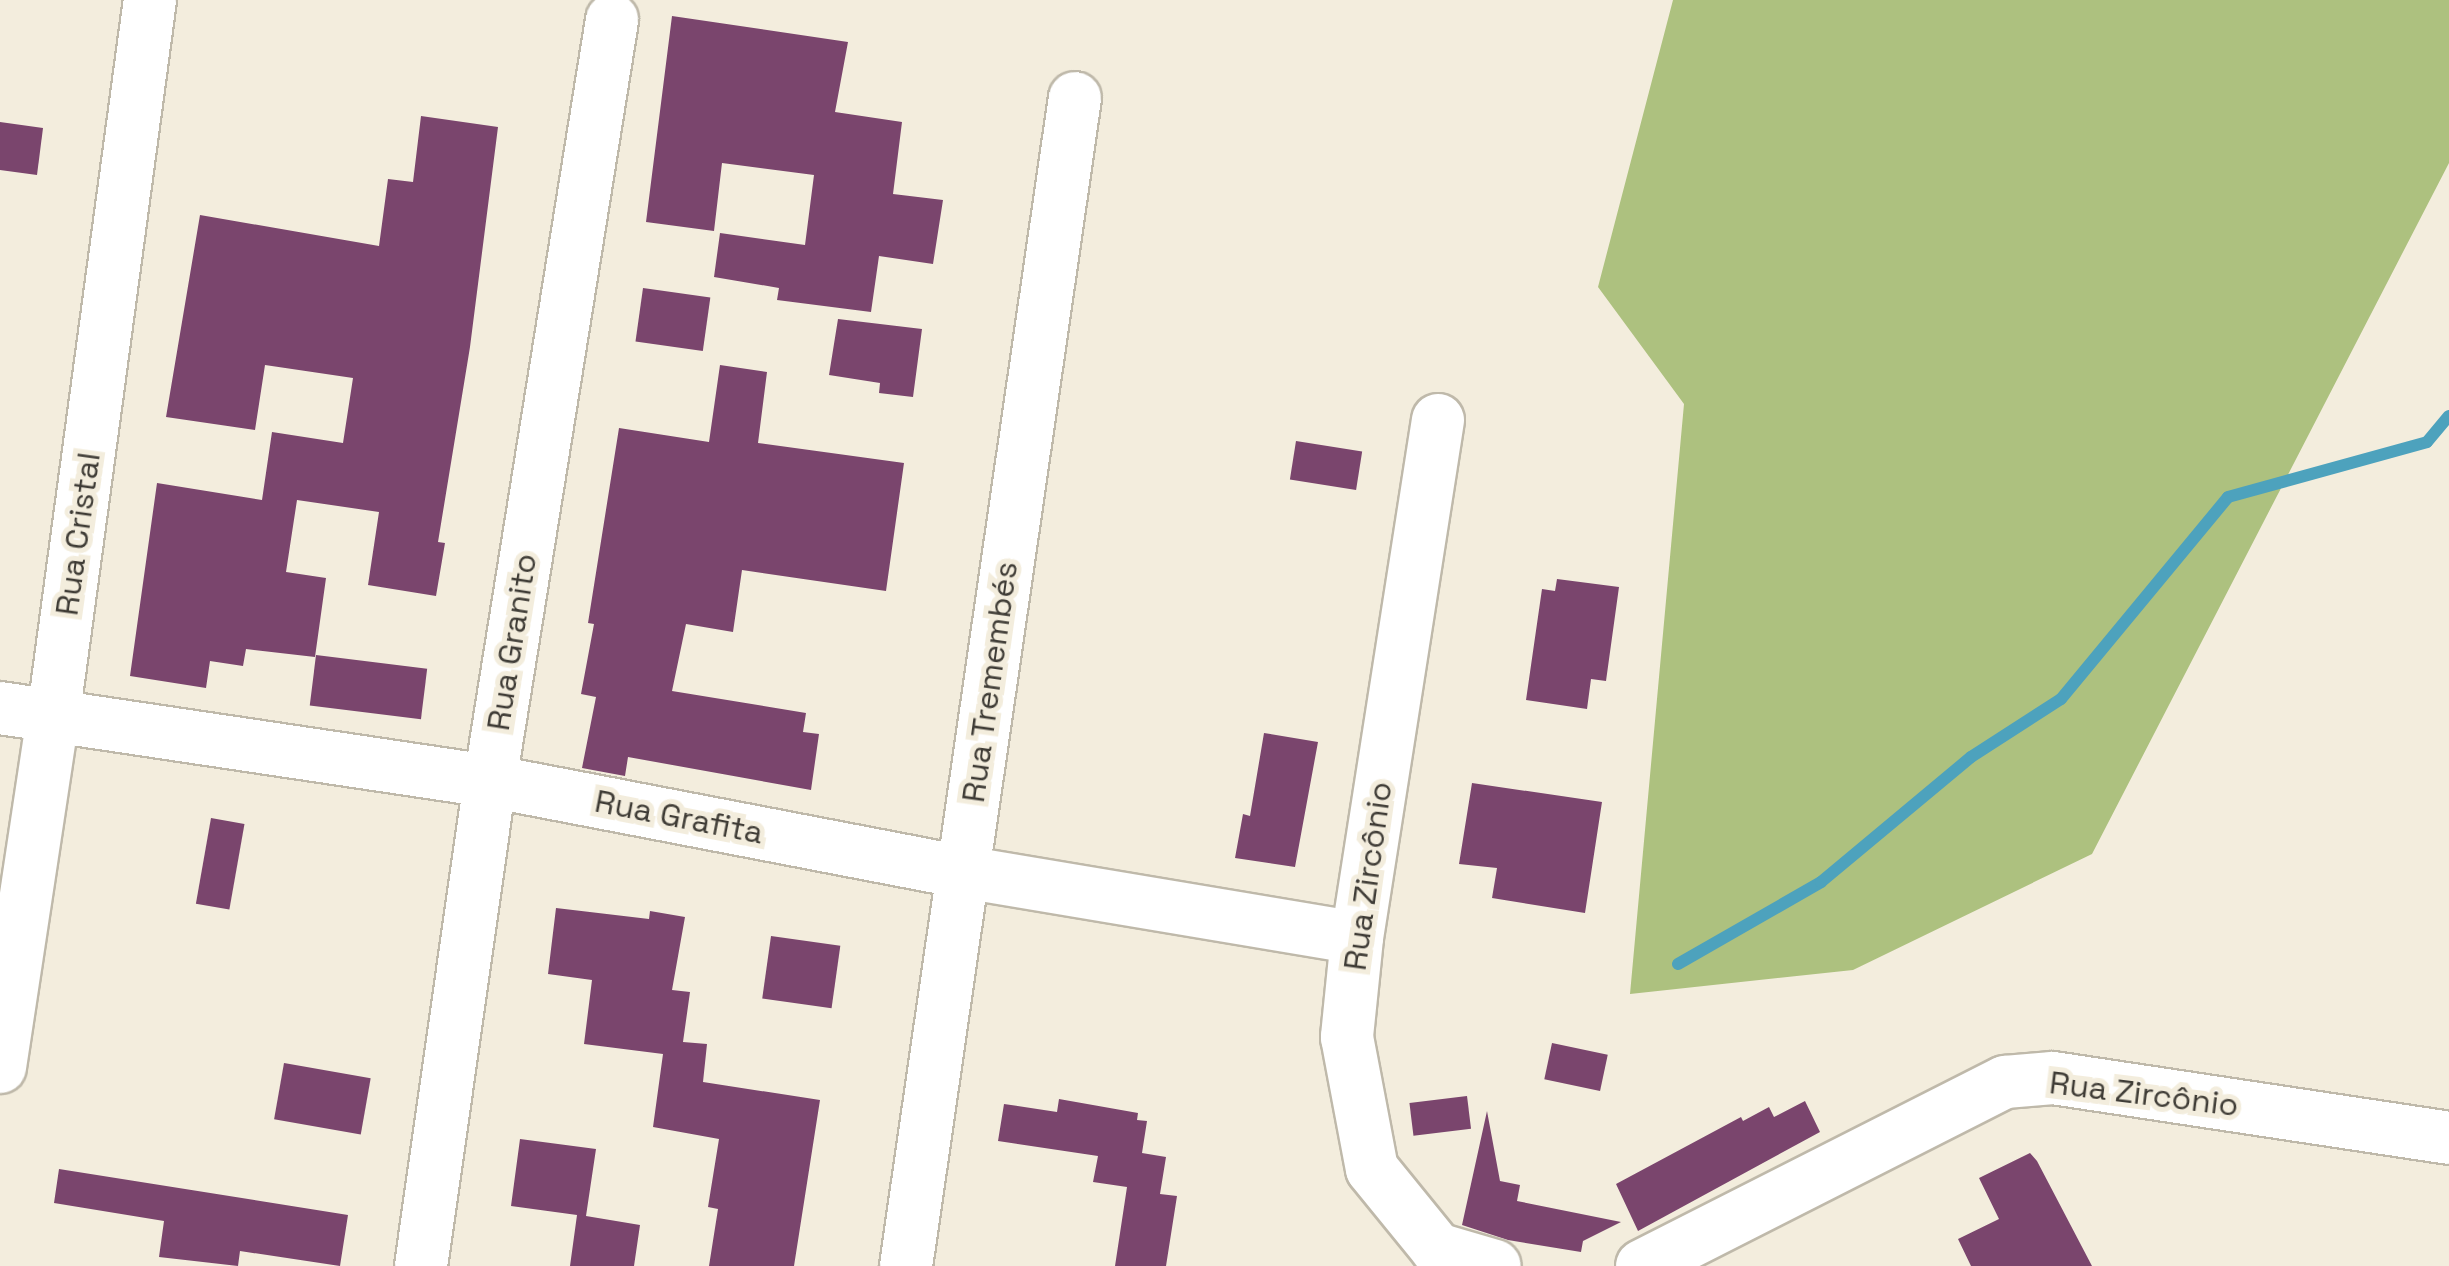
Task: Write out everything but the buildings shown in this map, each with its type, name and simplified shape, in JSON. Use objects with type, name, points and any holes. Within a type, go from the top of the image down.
[{"type":"street","name":"Rua Cristal","points":[[0,1067],[53,718],[150,0]]},
{"type":"street","name":"Rua Granito","points":[[421,1266],[490,780],[612,20]]},
{"type":"street","name":"Rua Tremembés","points":[[906,1266],[1075,98]]},
{"type":"street","name":"Rua Zircônio","points":[[1438,420],[1357,938],[1347,1038],[1372,1169],[1437,1249],[1495,1266]]},
{"type":"street","name":"Rua Grafita","points":[[0,708],[490,780],[963,872],[1357,938]]},
{"type":"street","name":"Rua Zircônio","points":[[1642,1266],[2005,1082],[2053,1078],[2449,1138]]},
{"type":"green space","points":[[1673,0],[2449,0],[2449,163],[2092,854],[1853,970],[1630,994],[1684,404],[1598,287]]},
{"type":"waterway","points":[[1678,964],[1821,882],[1971,757],[2061,699],[2228,497],[2427,442],[2449,416]]}]
